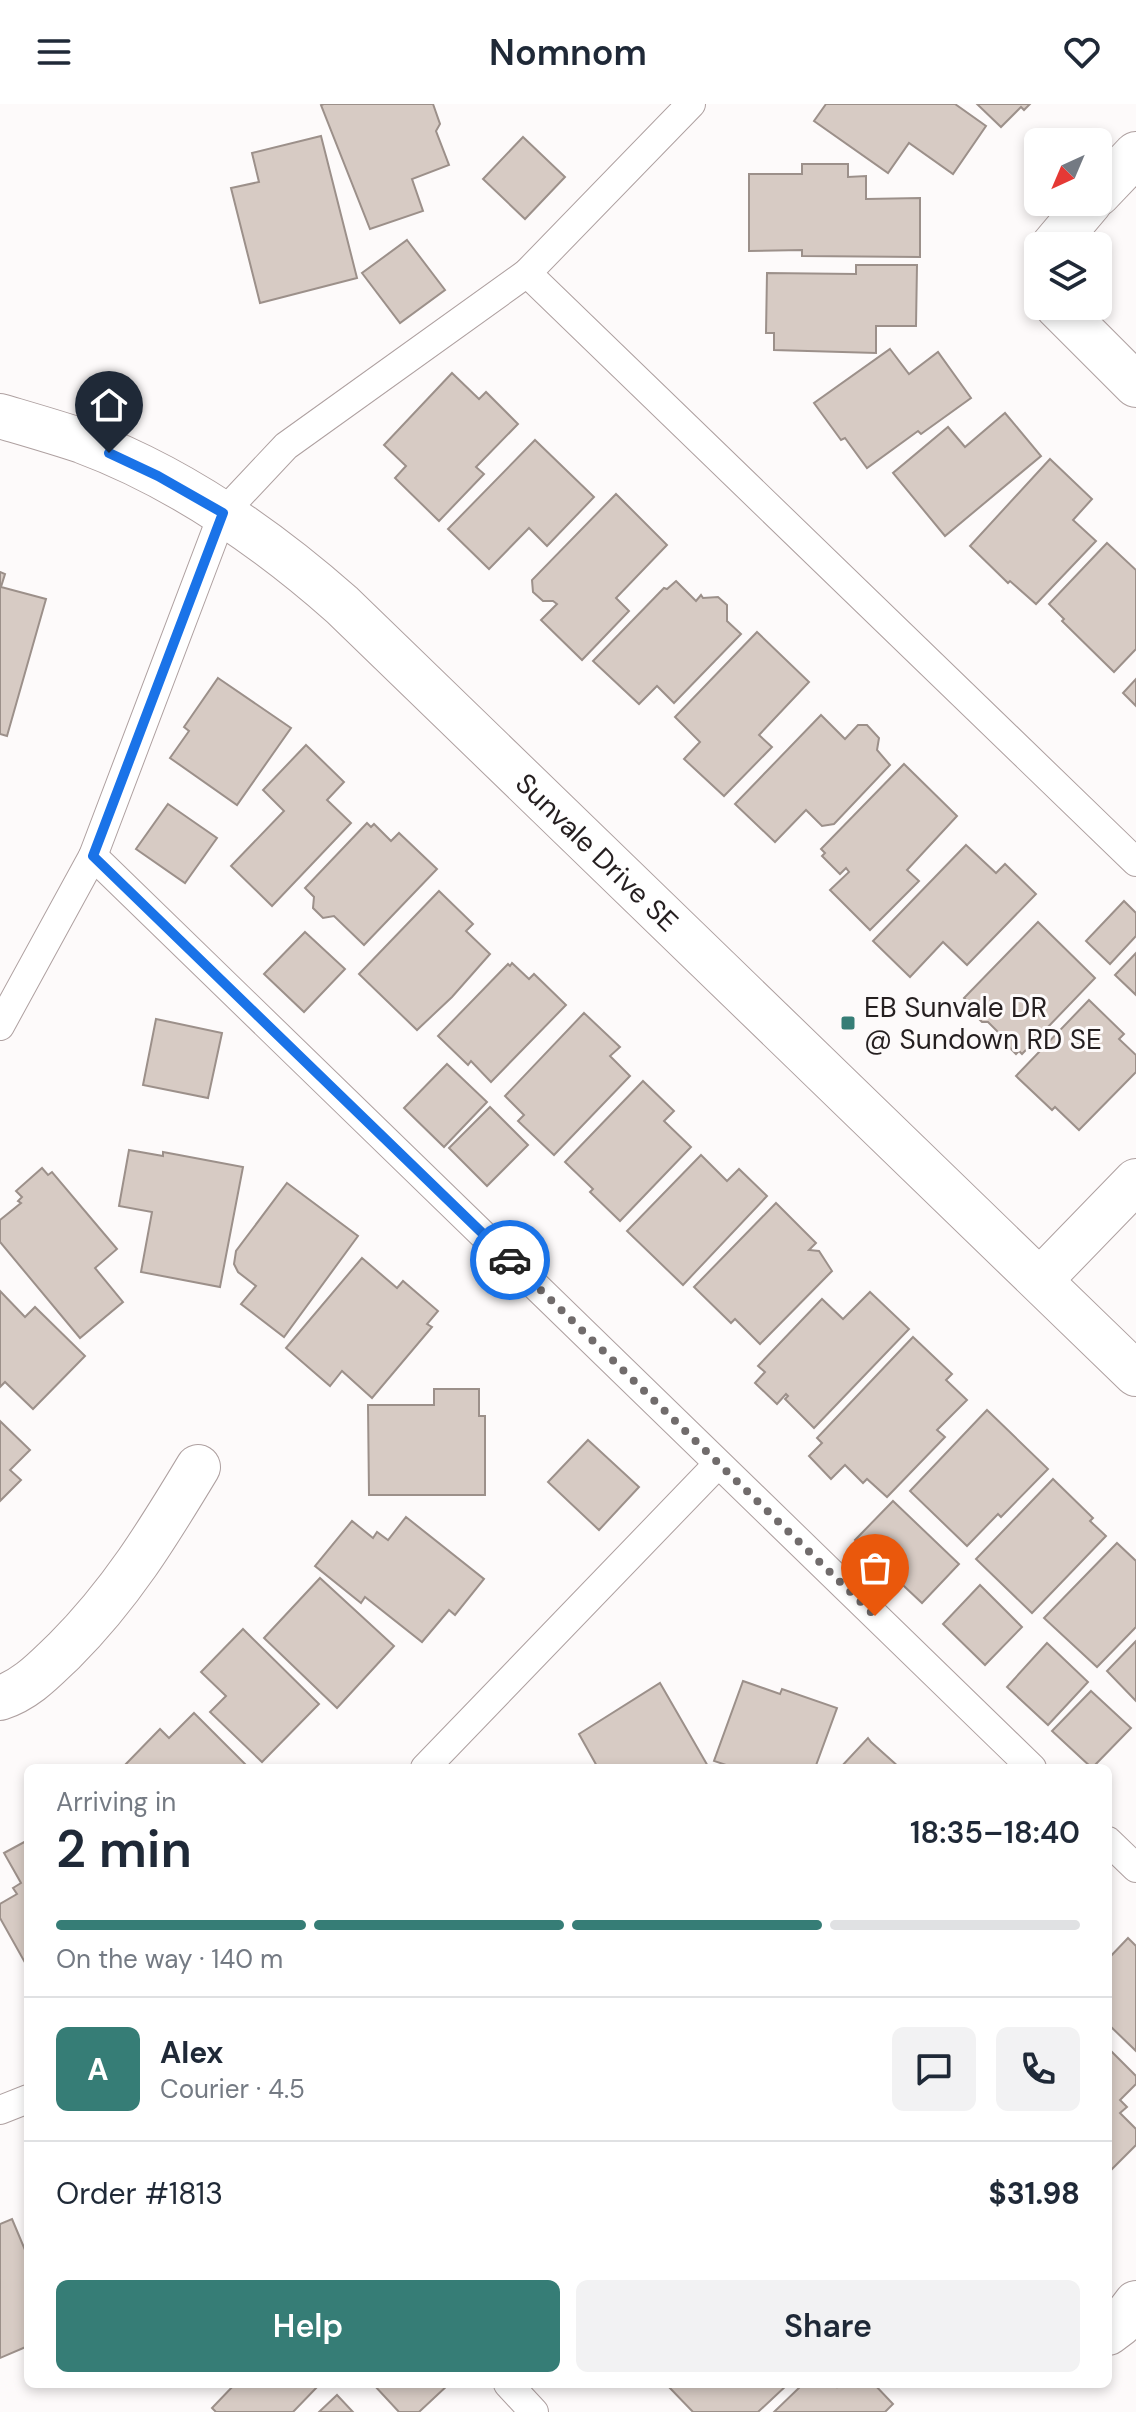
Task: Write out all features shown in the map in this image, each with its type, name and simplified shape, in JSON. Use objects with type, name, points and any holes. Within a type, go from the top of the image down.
[{"type":"street","points":[[1112,179],[1136,154]]},
{"type":"street","points":[[1065,232],[1078,216]]},
{"type":"street","points":[[1071,320],[1136,385]]},
{"type":"street","name":"Sunvale Drive SE","points":[[0,416],[84,442],[158,476],[223,513],[294,563],[342,605],[1136,1374]]},
{"type":"street","points":[[1040,1280],[1136,1181]]},
{"type":"street","points":[[0,1698],[32,1682],[98,1617],[148,1550],[198,1467]]},
{"type":"street","points":[[1112,2330],[1136,2303]]},
{"type":"lane","points":[[0,1026],[93,856],[223,513],[286,446],[527,273],[691,104]]},
{"type":"lane","points":[[527,273],[1136,862]]},
{"type":"lane","points":[[93,856],[1028,1764]]},
{"type":"lane","points":[[429,1764],[718,1464]]},
{"type":"lane","points":[[1112,1845],[1136,1868]]},
{"type":"lane","points":[[0,2110],[24,2101]]},
{"type":"lane","points":[[512,2388],[534,2412]]},
{"type":"building","points":[[433,104],[440,124],[436,131],[449,165],[412,179],[423,211],[370,229],[321,105]]},
{"type":"building","points":[[826,104],[955,104],[986,126],[953,174],[909,143],[888,173],[814,121]]},
{"type":"building","points":[[977,104],[1030,104],[1024,110],[1021,107],[1001,127]]},
{"type":"building","points":[[321,136],[357,278],[260,303],[231,188],[259,182],[252,153]]},
{"type":"building","points":[[523,137],[565,177],[525,219],[483,179]]},
{"type":"building","points":[[802,164],[848,164],[848,177],[866,176],[866,199],[920,198],[920,257],[802,256],[802,250],[749,251],[749,174],[802,174]]},
{"type":"building","points":[[407,240],[445,290],[400,323],[362,273]]},
{"type":"building","points":[[856,265],[917,265],[916,326],[876,326],[876,353],[774,350],[774,333],[766,333],[767,273],[856,274]]},
{"type":"building","points":[[890,349],[909,374],[938,352],[971,398],[867,468],[845,438],[841,440],[814,403]]},
{"type":"building","points":[[452,373],[479,399],[486,392],[518,424],[476,467],[484,474],[439,521],[395,478],[406,466],[384,445]]},
{"type":"building","points":[[1005,413],[1041,456],[945,536],[893,473],[948,427],[965,447]]},
{"type":"building","points":[[535,440],[594,497],[547,546],[529,528],[489,569],[448,529]]},
{"type":"building","points":[[1050,459],[1092,499],[1073,520],[1096,541],[1036,604],[1010,581],[1008,583],[970,546]]},
{"type":"building","points":[[616,494],[667,545],[616,598],[629,611],[582,660],[541,620],[557,604],[543,601],[533,592],[532,580]]},
{"type":"building","points":[[1107,543],[1136,570],[1136,649],[1114,672],[1049,604]]},
{"type":"building","points":[[0,572],[5,574],[1,587],[46,599],[7,736],[0,734]]},
{"type":"building","points":[[676,581],[696,601],[701,595],[703,598],[718,597],[727,605],[727,621],[741,634],[674,703],[657,686],[639,704],[593,661],[664,588]]},
{"type":"building","points":[[757,632],[809,682],[759,735],[772,747],[724,796],[684,759],[700,742],[675,717]]},
{"type":"building","points":[[218,678],[291,728],[237,805],[170,758],[189,731],[184,727]]},
{"type":"building","points":[[1136,679],[1136,706],[1123,693]]},
{"type":"building","points":[[821,715],[845,739],[858,725],[867,725],[879,738],[877,750],[890,765],[834,824],[822,826],[806,810],[775,842],[735,804]]},
{"type":"building","points":[[306,745],[344,782],[327,800],[351,823],[272,906],[231,866],[284,811],[263,790]]},
{"type":"building","points":[[904,764],[957,816],[907,870],[919,881],[870,930],[830,890],[849,872],[846,868],[840,874],[822,856],[825,853],[821,849]]},
{"type":"building","points":[[168,804],[217,838],[185,883],[136,849]]},
{"type":"building","points":[[367,823],[371,827],[374,824],[391,841],[399,833],[437,869],[364,945],[334,916],[323,918],[313,908],[314,897],[305,888]]},
{"type":"building","points":[[966,845],[996,873],[1005,864],[1036,894],[967,965],[943,942],[910,977],[873,941]]},
{"type":"building","points":[[439,891],[473,924],[466,931],[490,954],[417,1030],[359,974]]},
{"type":"building","points":[[1124,901],[1136,913],[1136,936],[1110,964],[1086,941]]},
{"type":"building","points":[[1038,922],[1095,978],[1022,1054],[1019,1051],[1016,1054],[988,1022],[982,1022],[968,1008],[964,998]]},
{"type":"building","points":[[305,932],[345,969],[304,1012],[264,974]]},
{"type":"building","points":[[1136,953],[1136,995],[1115,975]]},
{"type":"building","points":[[512,963],[529,979],[534,974],[566,1005],[491,1082],[471,1061],[468,1065],[438,1036]]},
{"type":"building","points":[[1089,1000],[1124,1034],[1119,1039],[1136,1055],[1136,1072],[1079,1130],[1016,1076]]},
{"type":"building","points":[[584,1013],[620,1047],[610,1056],[630,1076],[554,1155],[518,1121],[524,1115],[505,1096]]},
{"type":"building","points":[[156,1019],[222,1033],[208,1098],[143,1085]]},
{"type":"building","points":[[447,1064],[487,1102],[444,1147],[404,1108]]},
{"type":"building","points":[[643,1081],[674,1111],[664,1121],[691,1147],[620,1221],[565,1162]]},
{"type":"building","points":[[490,1107],[528,1145],[487,1186],[449,1148]]},
{"type":"building","points":[[129,1150],[163,1156],[163,1152],[243,1167],[220,1287],[141,1272],[152,1212],[119,1206]]},
{"type":"building","points":[[701,1155],[727,1181],[739,1169],[767,1196],[683,1285],[627,1231]]},
{"type":"building","points":[[42,1168],[48,1175],[52,1172],[117,1249],[95,1268],[123,1302],[80,1338],[0,1242],[0,1220],[21,1203],[18,1201],[22,1197],[16,1191]]},
{"type":"building","points":[[287,1183],[358,1236],[284,1337],[241,1304],[256,1286],[238,1272],[234,1264],[236,1251]]},
{"type":"building","points":[[776,1203],[816,1243],[809,1250],[819,1251],[832,1271],[760,1344],[735,1319],[731,1323],[694,1287]]},
{"type":"building","points":[[362,1258],[397,1288],[403,1281],[438,1311],[427,1324],[432,1327],[372,1398],[342,1371],[330,1386],[286,1348]]},
{"type":"building","points":[[0,1291],[25,1317],[35,1307],[85,1356],[33,1409],[5,1382],[0,1387]]},
{"type":"building","points":[[870,1292],[909,1329],[814,1428],[785,1399],[786,1394],[777,1404],[755,1383],[765,1372],[758,1366],[822,1299],[843,1319]]},
{"type":"building","points":[[913,1337],[952,1374],[946,1380],[967,1400],[937,1430],[945,1437],[887,1497],[867,1479],[863,1483],[845,1465],[831,1479],[809,1456],[822,1443],[817,1438]]},
{"type":"building","points":[[434,1389],[479,1389],[479,1416],[485,1416],[485,1495],[369,1495],[368,1405],[434,1405]]},
{"type":"building","points":[[987,1410],[1048,1469],[1001,1517],[998,1514],[967,1546],[910,1491]]},
{"type":"building","points":[[0,1421],[30,1450],[10,1470],[21,1480],[0,1501]]},
{"type":"building","points":[[588,1440],[639,1487],[599,1530],[548,1482]]},
{"type":"building","points":[[1053,1479],[1093,1518],[1090,1521],[1106,1536],[1032,1613],[976,1559]]},
{"type":"building","points":[[893,1501],[959,1564],[922,1603],[855,1540]]},
{"type":"building","points":[[406,1517],[484,1579],[455,1615],[449,1610],[422,1642],[365,1597],[361,1603],[315,1566],[352,1521],[373,1538],[377,1532],[388,1540]]},
{"type":"building","points":[[1117,1543],[1136,1561],[1136,1627],[1097,1667],[1044,1618]]},
{"type":"building","points":[[320,1578],[394,1646],[337,1708],[264,1638]]},
{"type":"building","points":[[980,1585],[1022,1627],[985,1665],[943,1624]]},
{"type":"building","points":[[243,1629],[319,1704],[262,1762],[210,1712],[226,1696],[201,1672]]},
{"type":"building","points":[[1136,1641],[1136,1701],[1107,1671]]},
{"type":"building","points":[[1047,1643],[1088,1682],[1048,1725],[1007,1687]]},
{"type":"building","points":[[743,1681],[780,1694],[782,1689],[837,1708],[816,1764],[723,1764],[714,1761]]},
{"type":"building","points":[[660,1683],[707,1764],[596,1764],[579,1734]]},
{"type":"building","points":[[1091,1691],[1131,1728],[1096,1764],[1088,1764],[1052,1731]]},
{"type":"building","points":[[194,1713],[245,1764],[126,1764],[160,1729],[169,1738]]},
{"type":"building","points":[[868,1738],[896,1764],[844,1764]]},
{"type":"building","points":[[24,1842],[24,1961],[0,1918],[0,1904],[17,1894],[13,1888],[21,1883],[4,1853]]},
{"type":"building","points":[[1128,1938],[1136,1946],[1136,2051],[1112,2028],[1112,1955]]},
{"type":"building","points":[[1112,2052],[1136,2076],[1136,2084],[1120,2100],[1127,2107],[1120,2113],[1136,2129],[1136,2145],[1112,2169]]},
{"type":"building","points":[[12,2219],[24,2248],[24,2348],[0,2358],[0,2224]]},
{"type":"building","points":[[231,2388],[316,2388],[293,2412],[216,2412],[212,2408]]},
{"type":"building","points":[[377,2388],[445,2388],[419,2412],[399,2412]]},
{"type":"building","points":[[670,2388],[784,2388],[758,2412],[693,2412]]},
{"type":"building","points":[[799,2388],[878,2388],[893,2404],[885,2412],[774,2412]]},
{"type":"building","points":[[337,2395],[353,2412],[319,2412]]},
{"type":"way so far","points":[[510,1260],[875,1616]]},
{"type":"place","name":"EB Sunvale DR @ Sundown RD SE","points":[[848,1023]]},
{"type":"route","points":[[109,453],[158,476],[223,513],[93,856],[510,1260]]}]
